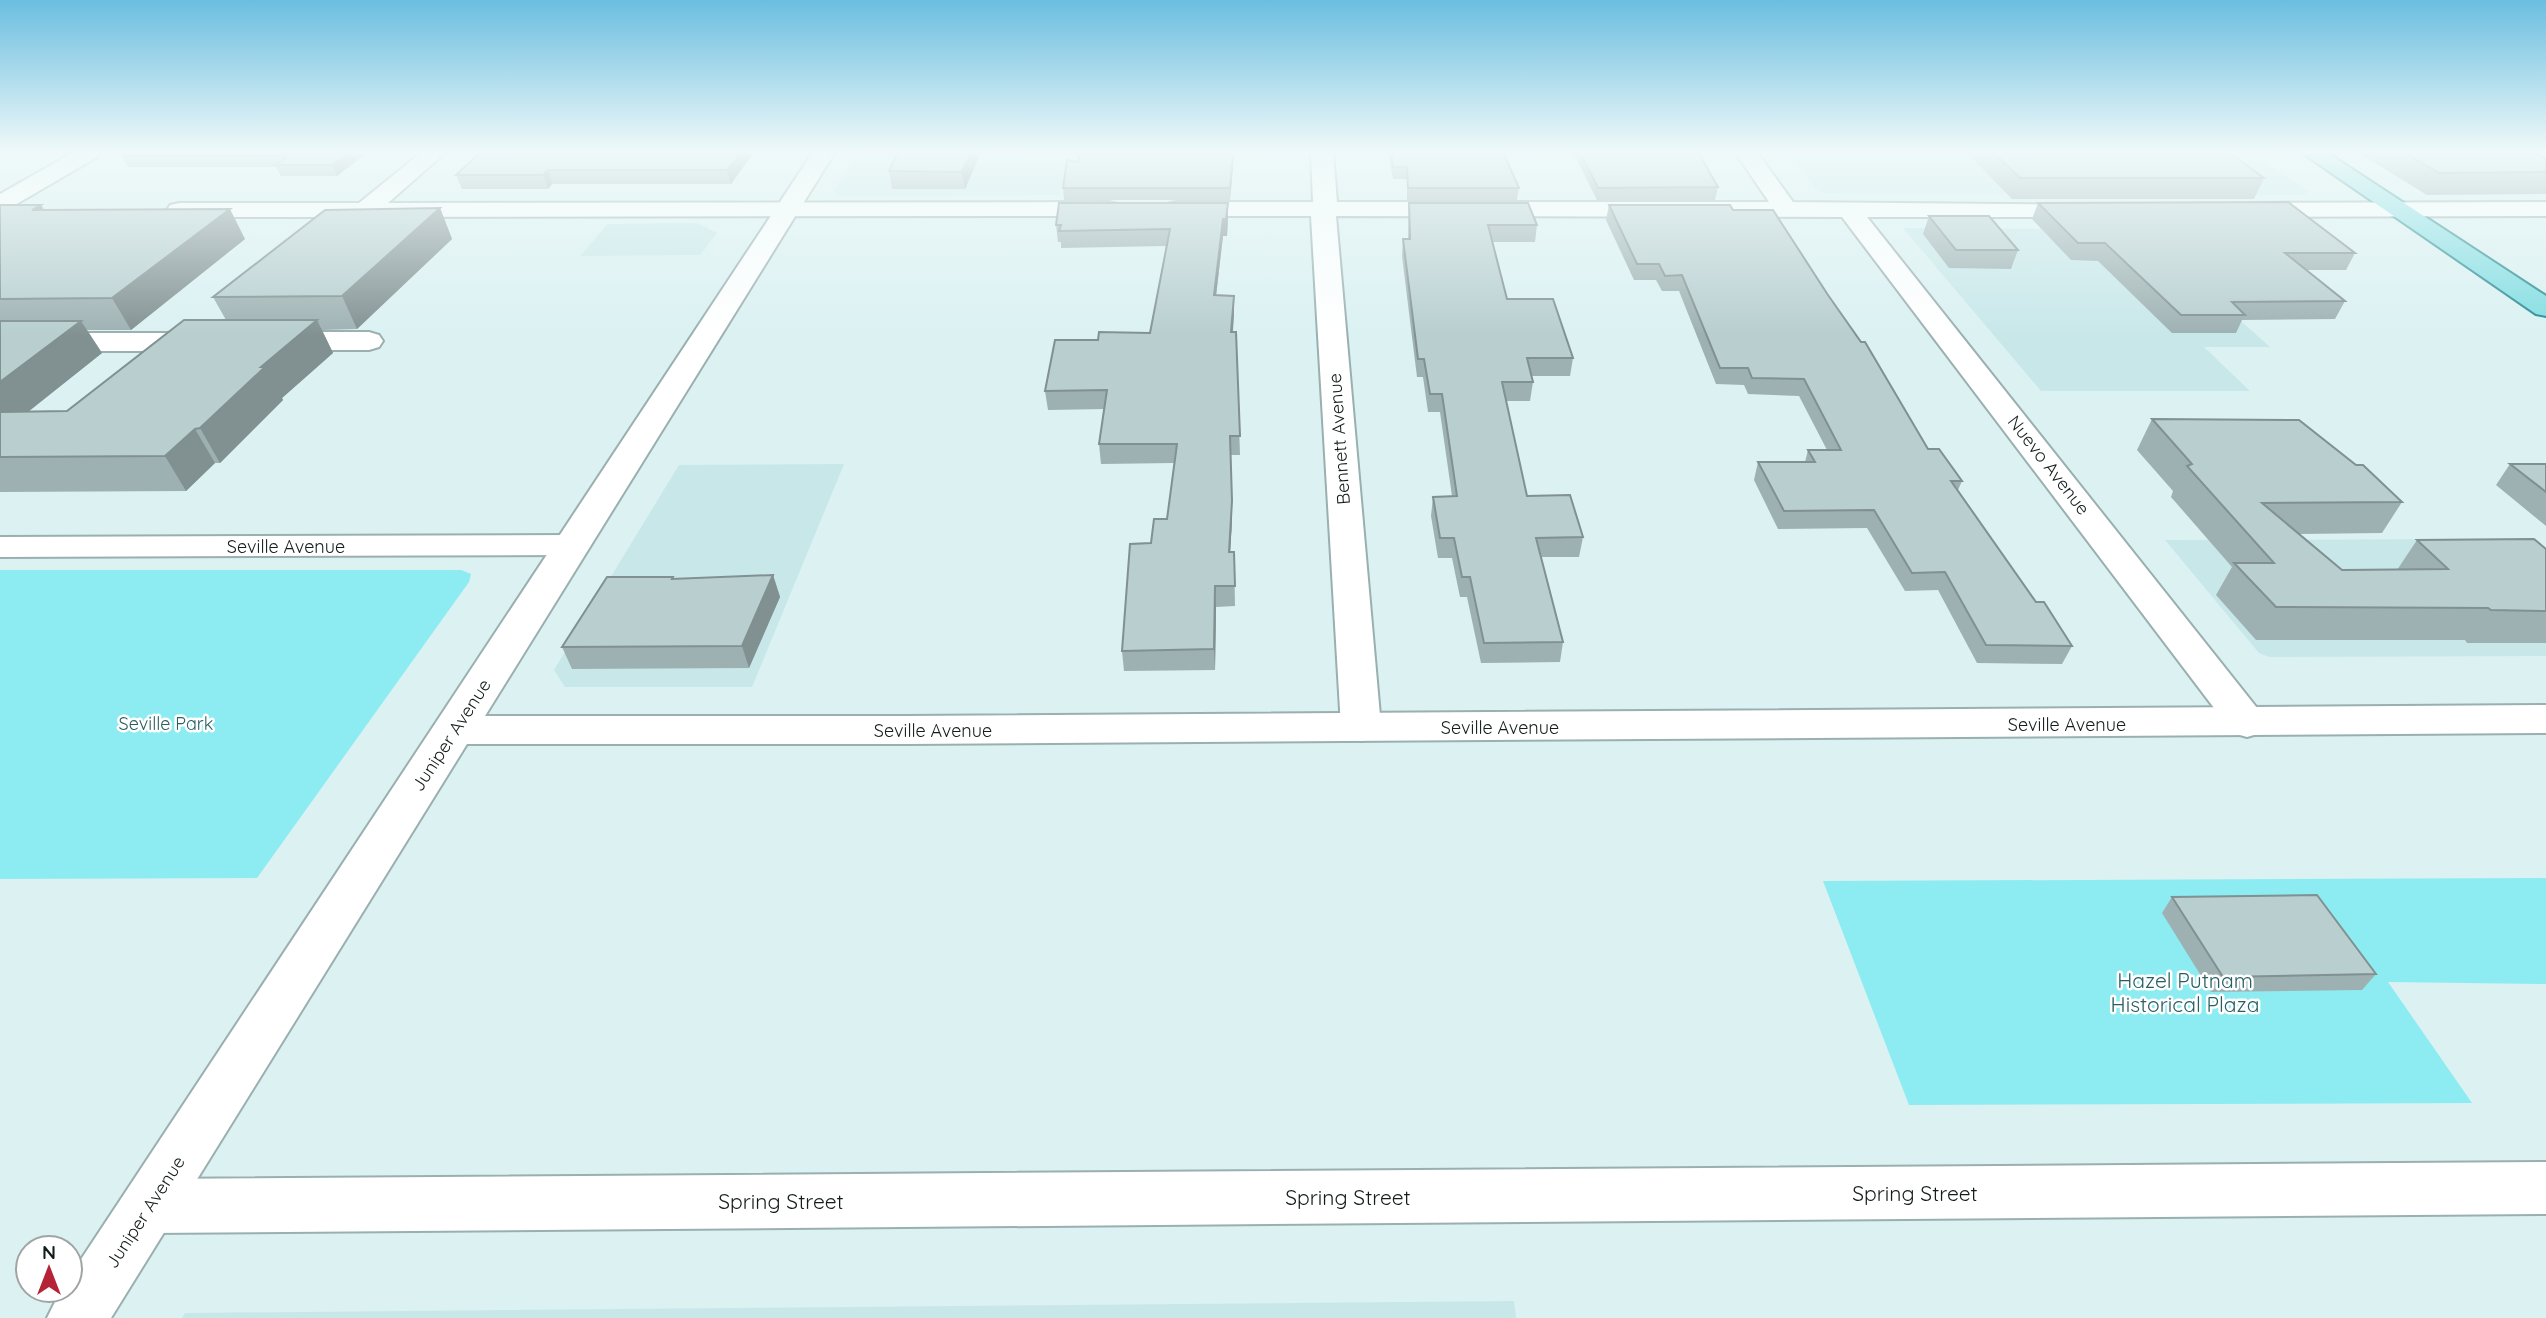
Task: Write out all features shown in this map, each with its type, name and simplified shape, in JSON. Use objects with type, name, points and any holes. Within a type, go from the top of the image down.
[{"type":"main road","points":[[2406,214],[2546,308]]},
{"type":"street","name":"Juniper Avenue","points":[[77,1318],[784,214]]},
{"type":"street","name":"Bennett Avenue","points":[[1323,214],[1361,727]]},
{"type":"street","name":"Nuevo Avenue","points":[[1852,214],[2246,723]]},
{"type":"street","points":[[0,342],[369,341]]},
{"type":"street","name":"Seville Avenue","points":[[0,547],[573,545]]},
{"type":"street","name":"Seville Avenue","points":[[454,730],[2246,723],[2546,719]]},
{"type":"street","name":"Spring Street","points":[[149,1206],[2546,1188]]},
{"type":"shaded area","points":[[697,223],[717,233],[700,255],[580,256],[608,224]]},
{"type":"shaded area","points":[[1903,228],[2139,230],[2270,347],[2204,347],[2250,391],[2041,391]]},
{"type":"shaded area","points":[[844,464],[752,687],[565,687],[554,670],[679,465]]},
{"type":"shaded area","points":[[2496,539],[2546,583],[2546,656],[2269,657],[2259,653],[2165,540]]},
{"type":"shaded area","points":[[1514,1301],[1516,1318],[182,1318],[185,1313]]},
{"type":"green space","name":"Seville Park","points":[[0,570],[461,570],[471,574],[469,582],[257,878],[0,879]]},
{"type":"green space","name":"Hazel Putnam Historical Plaza","points":[[2546,878],[2546,984],[2388,982],[2472,1103],[1909,1105],[1823,881]]},
{"type":"building","points":[[0,214],[224,214],[112,298],[0,299]]},
{"type":"building","points":[[320,214],[434,214],[342,296],[213,297]]},
{"type":"building","points":[[1058,214],[1227,214],[1226,219],[1223,219],[1214,295],[1234,296],[1231,332],[1236,332],[1240,436],[1230,436],[1232,501],[1229,552],[1234,552],[1235,586],[1215,586],[1214,649],[1122,651],[1130,544],[1151,543],[1154,519],[1167,519],[1177,444],[1099,444],[1107,390],[1045,391],[1055,340],[1098,340],[1099,332],[1150,333],[1170,229],[1059,231],[1061,225],[1056,225]]},
{"type":"building","points":[[1409,214],[1532,214],[1537,225],[1488,225],[1507,299],[1553,299],[1573,358],[1527,358],[1533,382],[1502,382],[1527,496],[1570,495],[1583,537],[1536,538],[1563,642],[1484,643],[1470,577],[1462,577],[1454,538],[1440,538],[1433,497],[1457,496],[1442,394],[1430,394],[1424,359],[1418,359],[1403,239],[1410,239]]},
{"type":"building","points":[[1613,214],[1775,214],[1828,295],[1861,342],[1865,342],[1928,449],[1939,449],[1962,481],[1951,481],[2036,602],[2044,602],[2072,646],[1986,645],[1945,572],[1912,573],[1874,510],[1784,511],[1758,462],[1815,462],[1808,450],[1841,450],[1804,379],[1752,378],[1748,368],[1720,368],[1682,275],[1665,276],[1659,264],[1637,264]]},
{"type":"building","points":[[2049,214],[2303,214],[2355,253],[2285,253],[2345,301],[2232,302],[2245,315],[2181,315],[2105,243],[2078,243]]},
{"type":"building","points":[[1929,216],[1989,216],[2018,250],[1956,250]]},
{"type":"building","points":[[184,320],[317,320],[261,367],[265,367],[200,428],[195,429],[165,456],[0,457],[0,412],[67,411]]},
{"type":"building","points":[[0,321],[81,321],[0,382]]},
{"type":"building","points":[[2152,419],[2299,420],[2356,465],[2363,465],[2402,502],[2262,503],[2342,570],[2448,569],[2417,540],[2534,539],[2546,549],[2546,611],[2488,608],[2276,607],[2234,563],[2274,563],[2187,466],[2192,464]]},
{"type":"building","points":[[2510,464],[2546,464],[2546,492]]},
{"type":"building","points":[[773,575],[742,646],[562,647],[607,577],[673,577],[672,579]]},
{"type":"building","points":[[2317,895],[2376,974],[2223,977],[2172,897]]}]
